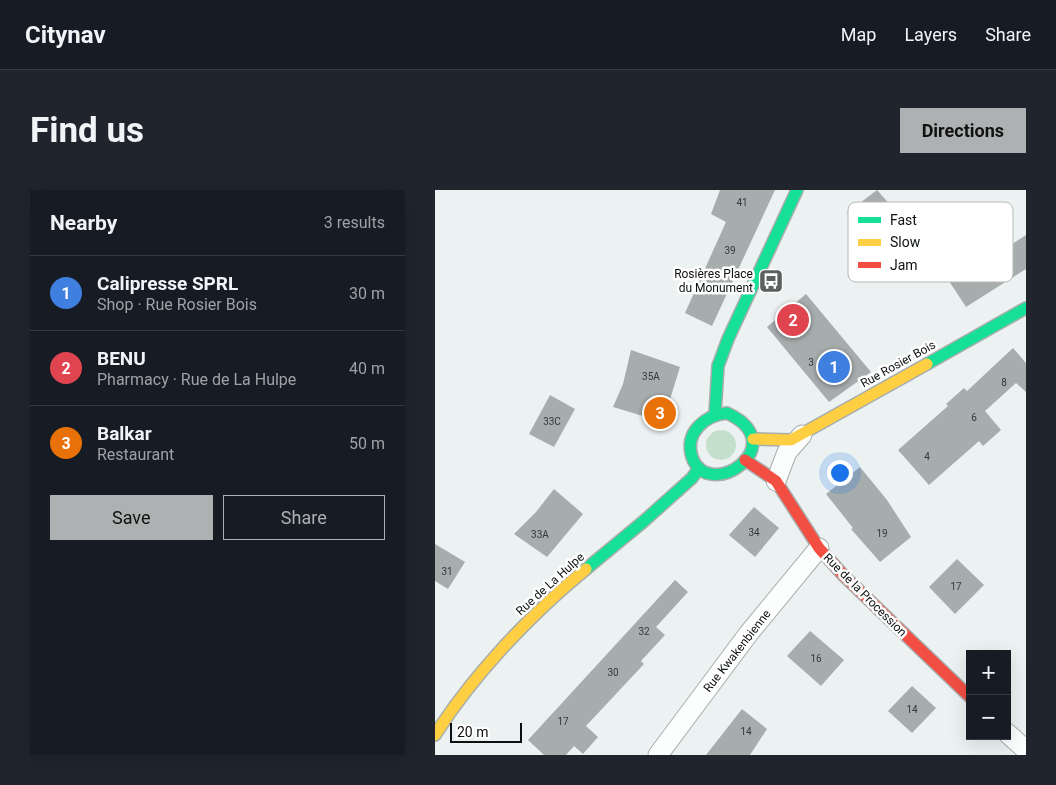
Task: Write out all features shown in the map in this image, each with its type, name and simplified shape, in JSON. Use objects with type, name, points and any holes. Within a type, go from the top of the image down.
[{"type":"street","points":[[715,414],[719,366],[728,339],[797,190]]},
{"type":"street","name":"Rue Rosier Bois","points":[[753,439],[791,440],[802,435],[1026,308]]},
{"type":"street","points":[[727,413],[739,418],[748,428],[753,439],[745,460],[738,468],[722,475],[713,474],[699,468],[691,456],[693,431],[702,420],[715,414],[727,413]]},
{"type":"street","points":[[775,481],[787,452],[802,435]]},
{"type":"street","name":"Rue de la Procession","points":[[745,460],[775,481],[819,548],[851,583],[968,695]]},
{"type":"street","name":"Rue de La Hulpe","points":[[435,734],[454,705],[546,602],[644,522],[692,478],[699,468]]},
{"type":"street","name":"Rue Kwakenbienne","points":[[658,755],[749,634],[819,548]]},
{"type":"street","points":[[1011,737],[1026,750]]},
{"type":"green space","points":[[721,430],[732,434],[736,445],[732,456],[721,460],[710,456],[706,445],[710,434]]},
{"type":"building","points":[[720,190],[775,190],[712,326],[685,313],[726,222],[711,214]]},
{"type":"building","points":[[877,190],[888,202],[861,202]]},
{"type":"building","points":[[1026,235],[1026,269],[1013,277],[1013,243]]},
{"type":"building","points":[[950,282],[1005,282],[966,307]]},
{"type":"building","points":[[806,294],[871,372],[829,402],[767,327]]},
{"type":"building","points":[[1013,348],[1026,363],[1026,392],[1016,383],[985,411],[1001,430],[983,446],[979,441],[929,485],[898,450],[948,406],[946,404],[964,388],[967,391]]},
{"type":"building","points":[[631,350],[680,367],[663,422],[613,407],[623,384]]},
{"type":"building","points":[[550,395],[575,409],[554,447],[529,434]]},
{"type":"building","points":[[860,467],[887,500],[911,537],[880,562],[851,529],[853,528],[826,494]]},
{"type":"building","points":[[554,489],[583,514],[547,557],[514,534],[536,512]]},
{"type":"building","points":[[754,507],[779,528],[755,557],[729,535]]},
{"type":"building","points":[[435,544],[465,562],[448,589],[435,581]]},
{"type":"building","points":[[957,559],[984,585],[955,614],[929,587]]},
{"type":"building","points":[[675,580],[688,592],[656,627],[665,635],[641,661],[644,664],[586,726],[598,737],[583,754],[574,746],[566,755],[544,755],[528,740]]},
{"type":"building","points":[[810,631],[844,660],[821,686],[787,656]]},
{"type":"building","points":[[912,686],[936,708],[912,733],[888,711]]},
{"type":"building","points":[[742,709],[767,729],[750,755],[706,755]]},
{"type":"traffic: fast","points":[[715,414],[718,366],[728,339],[797,190]]},
{"type":"traffic: fast","points":[[927,364],[1026,308]]},
{"type":"traffic: fast","points":[[727,413],[746,426],[752,440],[750,453],[741,465],[728,472],[714,474],[701,470],[692,457],[690,448],[694,433],[705,421],[719,414],[727,413]]},
{"type":"traffic: fast","points":[[586,569],[644,521],[692,478],[699,468]]},
{"type":"traffic: slow","points":[[753,439],[791,440],[927,364]]},
{"type":"traffic: slow","points":[[435,735],[467,690],[504,646],[545,605],[586,569]]},
{"type":"traffic: jam","points":[[745,460],[776,481],[819,548],[844,576],[968,695]]},
{"type":"place","name":"Rosières Place du Monument","points":[[771,281]]},
{"type":"place","name":"BENU","points":[[793,320]]},
{"type":"place","name":"Calipresse SPRL","points":[[834,367]]},
{"type":"place","name":"Balkar","points":[[660,413]]}]
